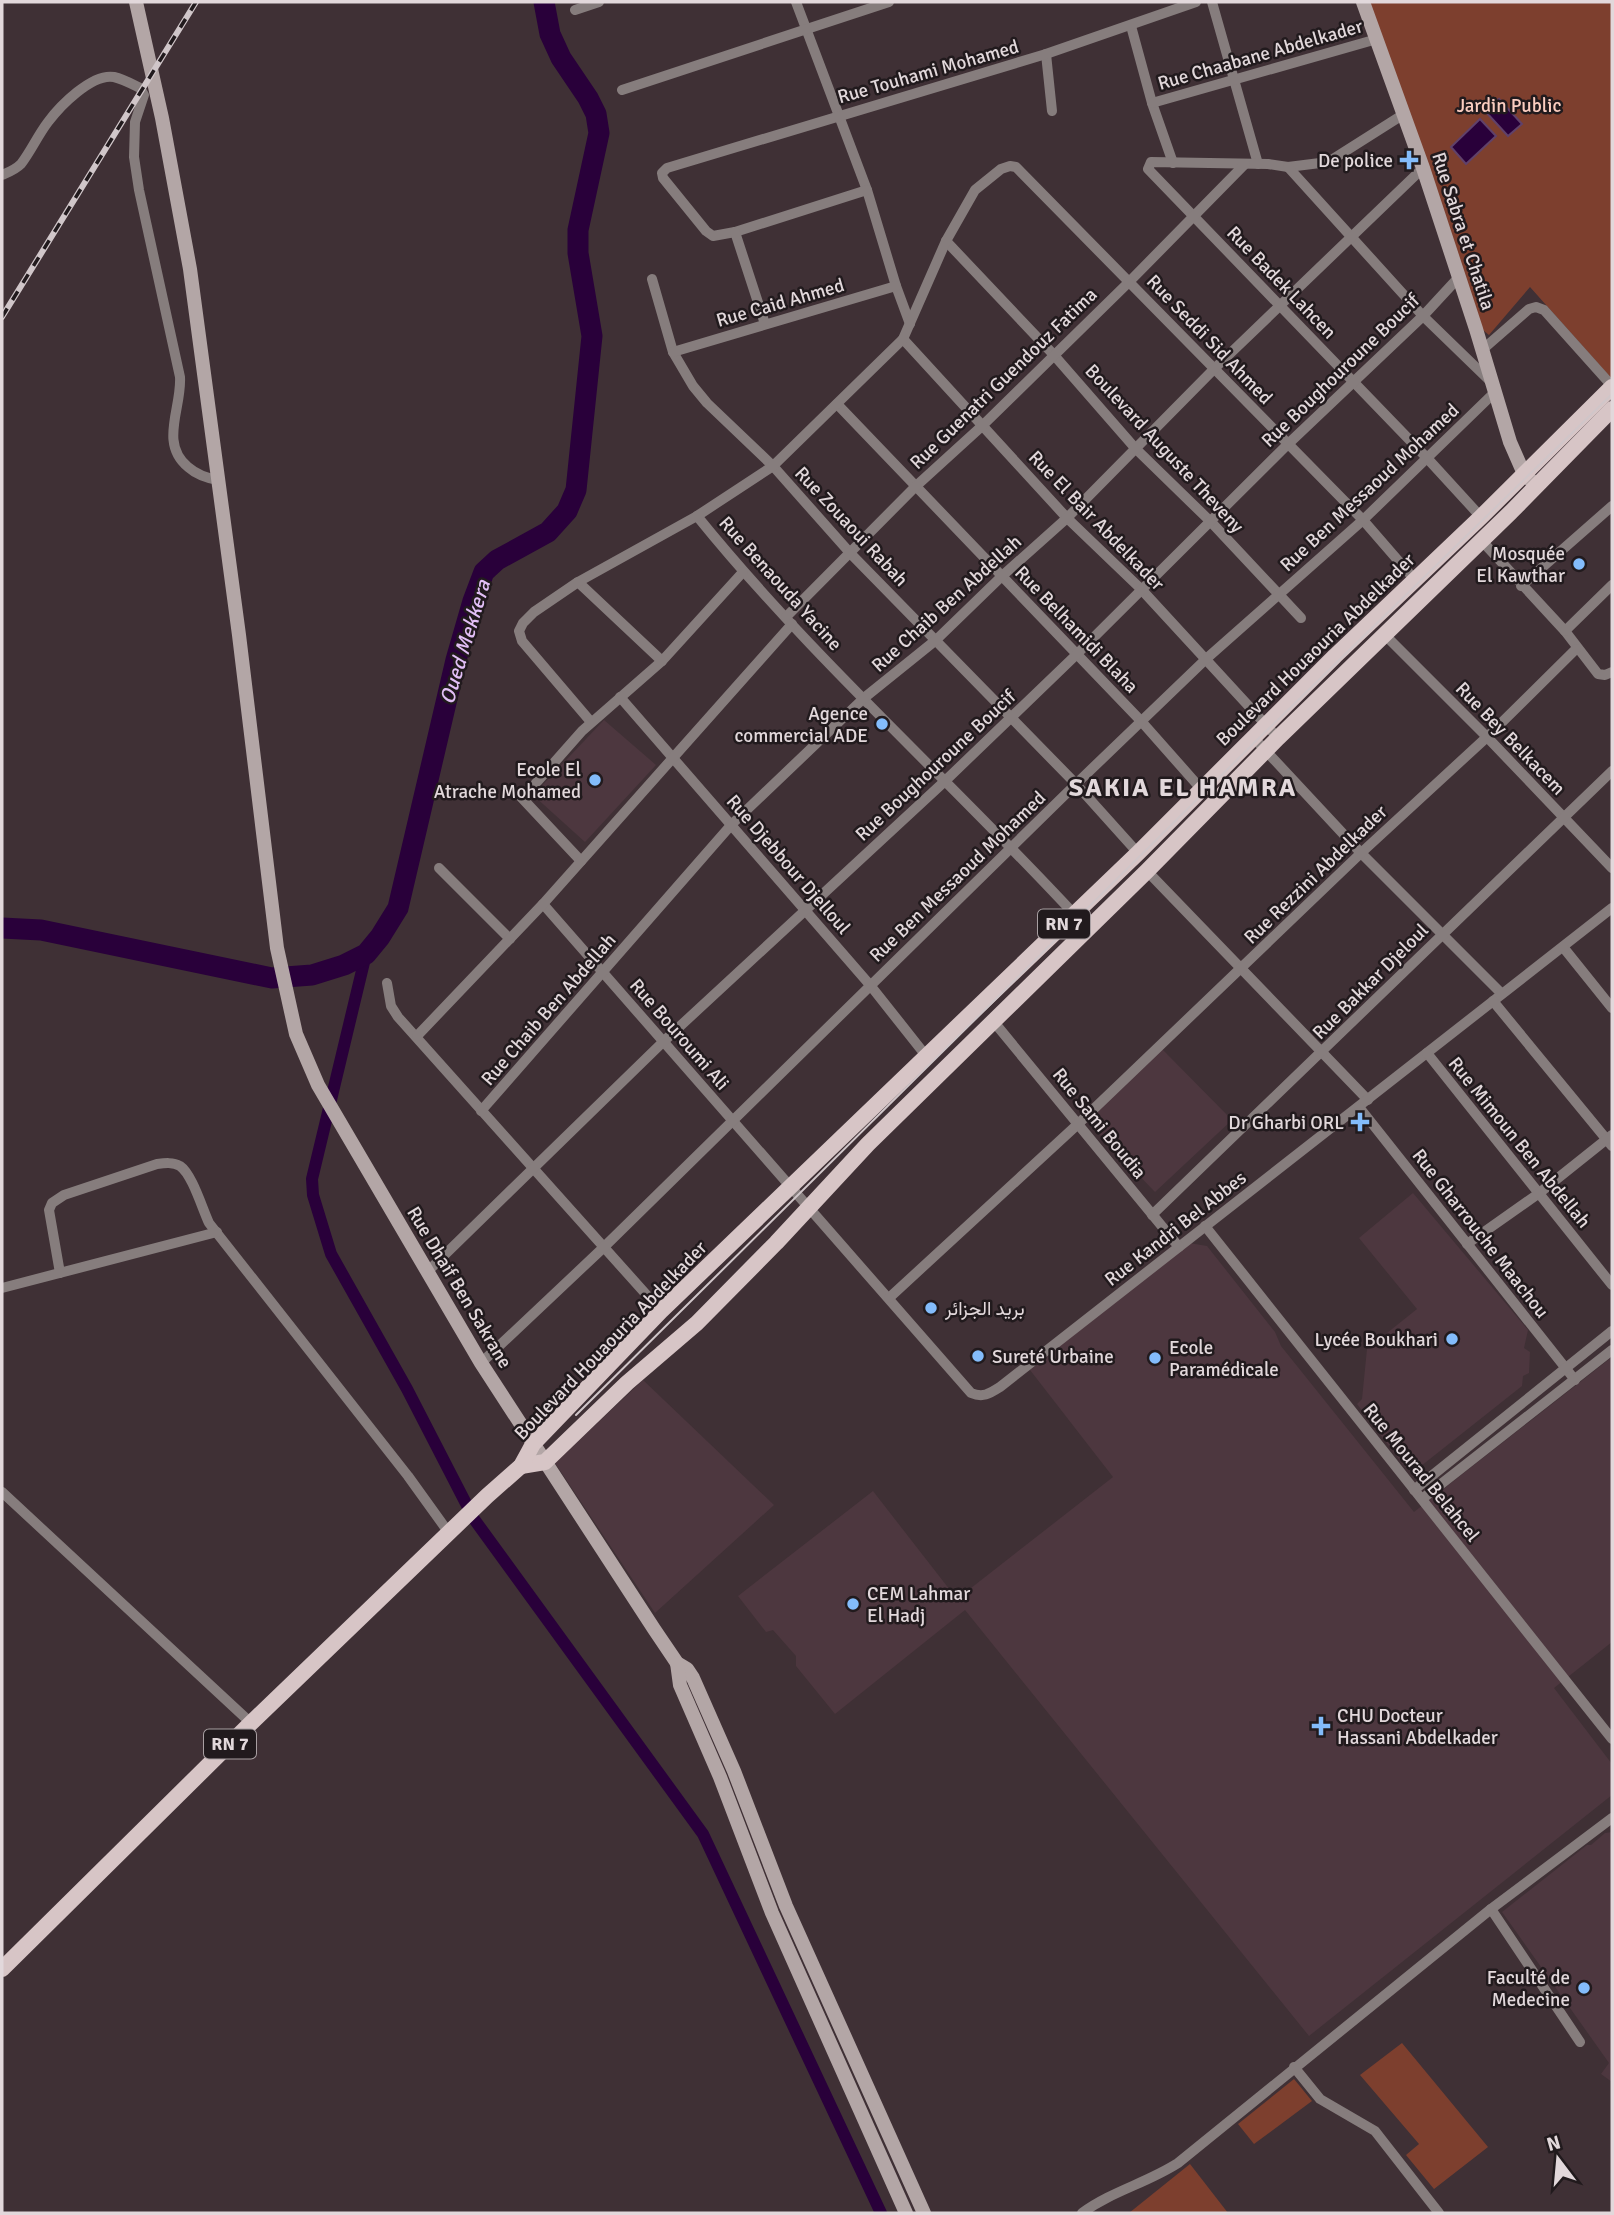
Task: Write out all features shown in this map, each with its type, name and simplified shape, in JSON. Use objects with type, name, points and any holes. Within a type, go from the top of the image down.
[{"type":"main road","name":"Rue Dhaif Ben Sakrane","points":[[136,2],[162,118],[190,269],[277,948],[296,1034],[318,1085],[481,1363],[677,1662],[687,1669],[693,1678],[734,1771],[786,1906],[924,2213]]},
{"type":"main road","name":"Rue Sabra et Chatila","points":[[1363,2],[1423,168],[1510,442],[1530,480]]},
{"type":"main road","name":"Boulevard Houaouria Abdelkader","points":[[521,1466],[545,1462],[627,1383],[697,1323],[809,1209],[868,1144],[1481,540],[1612,387]]},
{"type":"main road","name":"Boulevard Houaouria Abdelkader","points":[[521,1466],[533,1444],[661,1311],[1138,853],[1335,656],[1481,517],[1530,480],[1612,409]]},
{"type":"main road","name":"RN 7","points":[[2,1969],[251,1723],[521,1466]]},
{"type":"main road","points":[[677,1662],[680,1685],[720,1777],[772,1913],[906,2213]]},
{"type":"main road","points":[[855,2101],[870,2095]]},
{"type":"street","points":[[575,10],[599,2]]},
{"type":"street","points":[[796,2],[867,190],[910,324]]},
{"type":"street","points":[[622,90],[890,2]]},
{"type":"street","name":"Rue Touhami Mohamed","points":[[735,232],[713,236],[709,234],[663,178],[662,173],[667,167],[1046,54],[1196,2]]},
{"type":"street","points":[[1212,2],[1258,164]]},
{"type":"street","points":[[1131,26],[1172,163],[1288,167],[1320,163],[1333,159],[1404,114]]},
{"type":"street","name":"Rue Chaabane Abdelkader","points":[[1153,103],[1377,39]]},
{"type":"street","points":[[1046,54],[1052,111]]},
{"type":"street","points":[[2,175],[14,170],[21,163],[47,123],[65,103],[88,85],[105,77],[114,77],[140,88],[143,92],[135,122],[134,157],[180,377],[181,389],[172,436],[174,448],[180,460],[193,472],[218,480]]},
{"type":"street","name":"Rue Badek Lahcen","points":[[1172,163],[1151,162],[1148,165],[1149,171],[1481,517]]},
{"type":"street","name":"Rue Guenatri Guendouz Fatima","points":[[789,621],[915,487],[982,426],[1245,164]]},
{"type":"street","name":"Rue Seddi Sid Ahmed","points":[[946,241],[975,190],[1001,169],[1017,167],[1363,520],[1415,580]]},
{"type":"street","points":[[1288,167],[1423,316],[1492,387]]},
{"type":"street","name":"Rue Chaib Ben Abdellah","points":[[481,1111],[732,824],[864,698],[936,640],[1001,576],[1068,518],[1215,368],[1423,168]]},
{"type":"street","points":[[765,324],[735,232],[867,190]]},
{"type":"street","points":[[591,722],[522,641],[519,631],[523,623],[534,612],[578,582],[698,516],[773,466],[903,339],[946,241]]},
{"type":"street","name":"Boulevard Auguste Theveny","points":[[946,241],[1053,354],[1135,448],[1211,522],[1301,618]]},
{"type":"street","name":"Rue Boughouroune Boucif","points":[[427,1272],[663,1041],[1010,719],[1287,445],[1423,316],[1459,277]]},
{"type":"street","name":"Rue Zouaoui Rabah","points":[[652,279],[673,352],[693,386],[707,403],[773,466],[850,554],[1076,784],[1138,853]]},
{"type":"street","name":"Rue Caid Ahmed","points":[[673,352],[896,286]]},
{"type":"street","points":[[1482,350],[1529,309],[1536,307],[1544,310],[1612,387]]},
{"type":"street","name":"Rue El Bair Abdelkader","points":[[903,339],[1068,518],[1141,589],[1206,659],[1265,725],[1272,744]]},
{"type":"street","name":"Rue Ben Messaoud Mohamed","points":[[481,1363],[603,1248],[1141,721],[1206,659],[1363,520],[1427,458],[1492,387]]},
{"type":"street","name":"Rue Belhamidi Blaha","points":[[837,404],[1141,721],[1202,790]]},
{"type":"street","points":[[1521,586],[1612,506]]},
{"type":"street","name":"Rue Benaouda Yacine","points":[[698,516],[743,572],[789,621],[1012,847],[1074,914]]},
{"type":"street","points":[[1481,540],[1565,631],[1576,649],[1598,674],[1605,676],[1612,672]]},
{"type":"street","points":[[582,861],[521,797],[591,722],[662,661],[743,572]]},
{"type":"street","points":[[578,582],[662,661]]},
{"type":"street","points":[[1565,631],[1612,585]]},
{"type":"street","points":[[417,1036],[582,861],[789,621]]},
{"type":"street","name":"Rue Bey Belkacem","points":[[1384,634],[1612,868]]},
{"type":"street","name":"Rue Rezzini Abdelkader","points":[[889,1298],[1078,1124],[1361,853],[1487,737],[1576,649]]},
{"type":"street","name":"Rue Djebbour Djelloul","points":[[620,697],[870,985],[927,1057]]},
{"type":"street","points":[[1265,725],[1264,734],[1361,853],[1501,993]]},
{"type":"street","points":[[1253,737],[1272,744]]},
{"type":"street","name":"Rue Bakkar Djeloul","points":[[1153,1215],[1612,771]]},
{"type":"street","points":[[439,868],[510,939]]},
{"type":"street","points":[[1147,871],[1368,1100]]},
{"type":"street","name":"Rue Bouroumi Ali","points":[[543,904],[790,1188]]},
{"type":"street","name":"Rue Kandri Bel Abbes","points":[[790,1188],[971,1393],[980,1397],[990,1394],[1612,908]]},
{"type":"street","points":[[1563,947],[1612,1008]]},
{"type":"street","points":[[387,983],[391,1006],[481,1111],[661,1311]]},
{"type":"street","points":[[1467,1244],[1611,1140],[1493,1001]]},
{"type":"street","name":"Rue Sami Boudia","points":[[994,1022],[1179,1247]]},
{"type":"street","name":"Rue Mimoun Ben Abdellah","points":[[1427,1054],[1612,1285]]},
{"type":"street","name":"Rue Gharrouche Maachou","points":[[1359,1107],[1575,1380]]},
{"type":"street","points":[[60,1273],[49,1210],[52,1203],[64,1195],[157,1164],[171,1163],[180,1166],[186,1172],[201,1208],[217,1233],[408,1476],[454,1528]]},
{"type":"street","name":"Rue Mourad Belahcel","points":[[1205,1226],[1612,1739]]},
{"type":"street","points":[[2,1288],[217,1233]]},
{"type":"street","points":[[1414,1490],[1608,1334],[1612,1349],[1422,1499]]},
{"type":"street","points":[[2,1492],[251,1723]]},
{"type":"street","points":[[1082,2213],[1100,2200],[1146,2181],[1178,2163],[1491,1909],[1612,1818]]},
{"type":"street","points":[[1491,1909],[1580,2042]]},
{"type":"street","points":[[1294,2067],[1320,2099],[1375,2131],[1439,2213]]},
{"type":"shaded area","points":[[1499,99],[1522,124],[1508,136],[1485,111]]},
{"type":"shaded area","points":[[1480,119],[1496,136],[1466,164],[1451,147]]},
{"type":"shaded area","name":"Ecole El Atrache Mohamed","points":[[604,720],[656,765],[585,842],[533,795]]},
{"type":"shaded area","points":[[1161,1048],[1232,1120],[1155,1192],[1086,1120]]},
{"type":"shaded area","name":"Lycée Boukhari","points":[[1413,1193],[1528,1330],[1524,1348],[1530,1352],[1529,1373],[1523,1376],[1522,1386],[1416,1470],[1405,1467],[1357,1404],[1362,1399],[1367,1349],[1417,1309],[1359,1238]]},
{"type":"shaded area","name":"CHU Docteur Hassani Abdelkader","points":[[1189,1243],[1207,1246],[1275,1332],[1281,1346],[1414,1512],[1612,1357],[1612,1642],[1554,1688],[1612,1764],[1612,1795],[1309,2036],[965,1610],[835,1714],[796,1666],[796,1656],[773,1630],[766,1632],[738,1596],[873,1491],[957,1599],[1113,1477],[1030,1370]]},
{"type":"shaded area","points":[[643,1380],[774,1505],[655,1613],[555,1463]]},
{"type":"shaded area","name":"Faculté de Medecine","points":[[1612,1832],[1612,2082],[1601,2074],[1609,2063],[1502,1912],[1587,1845],[1591,1845],[1605,1833]]},
{"type":"green space","name":"Jardin Public","points":[[1364,2],[1612,2],[1612,379],[1530,287],[1489,335],[1473,322]]},
{"type":"green space","points":[[1402,2043],[1488,2147],[1434,2189],[1406,2155],[1419,2144],[1360,2075]]},
{"type":"green space","points":[[1294,2079],[1312,2101],[1254,2144],[1238,2124]]},
{"type":"green space","points":[[1190,2164],[1228,2213],[1129,2213]]},
{"type":"waterway","name":"Oued Mekkera","points":[[2,928],[41,930],[272,978],[312,975],[344,965],[366,954],[398,908],[456,660],[484,572],[497,560],[548,532],[567,511],[576,490],[592,336],[578,253],[578,230],[599,133],[596,114],[561,58],[550,34],[544,2]]},
{"type":"waterway","points":[[366,954],[312,1179],[313,1195],[331,1254],[407,1389],[474,1519],[703,1834],[881,2213]]},
{"type":"tram line","points":[[576,1415],[1257,740],[1612,394]]},
{"type":"railway","points":[[2,317],[196,2]]},
{"type":"place","name":"De police","points":[[1409,160]]},
{"type":"place","name":"Mosquée El Kawthar","points":[[1579,564]]},
{"type":"place","name":"Agence commercial ADE","points":[[882,724]]},
{"type":"place","name":"Ecole El Atrache Mohamed","points":[[595,780]]},
{"type":"place","name":"Dr Gharbi ORL","points":[[1360,1122]]},
{"type":"place","name":"بريد الجزائر","points":[[931,1308]]},
{"type":"place","name":"Lycée Boukhari","points":[[1452,1339]]},
{"type":"place","name":"Sureté Urbaine","points":[[978,1356]]},
{"type":"place","name":"Ecole Paramédicale","points":[[1155,1358]]},
{"type":"place","name":"CEM Lahmar El Hadj","points":[[853,1604]]},
{"type":"place","name":"CHU Docteur Hassani Abdelkader","points":[[1321,1726]]},
{"type":"place","name":"Faculté de Medecine","points":[[1584,1988]]},
{"type":"district","name":"SAKIA EL HAMRA","points":[[1183,787]]}]
